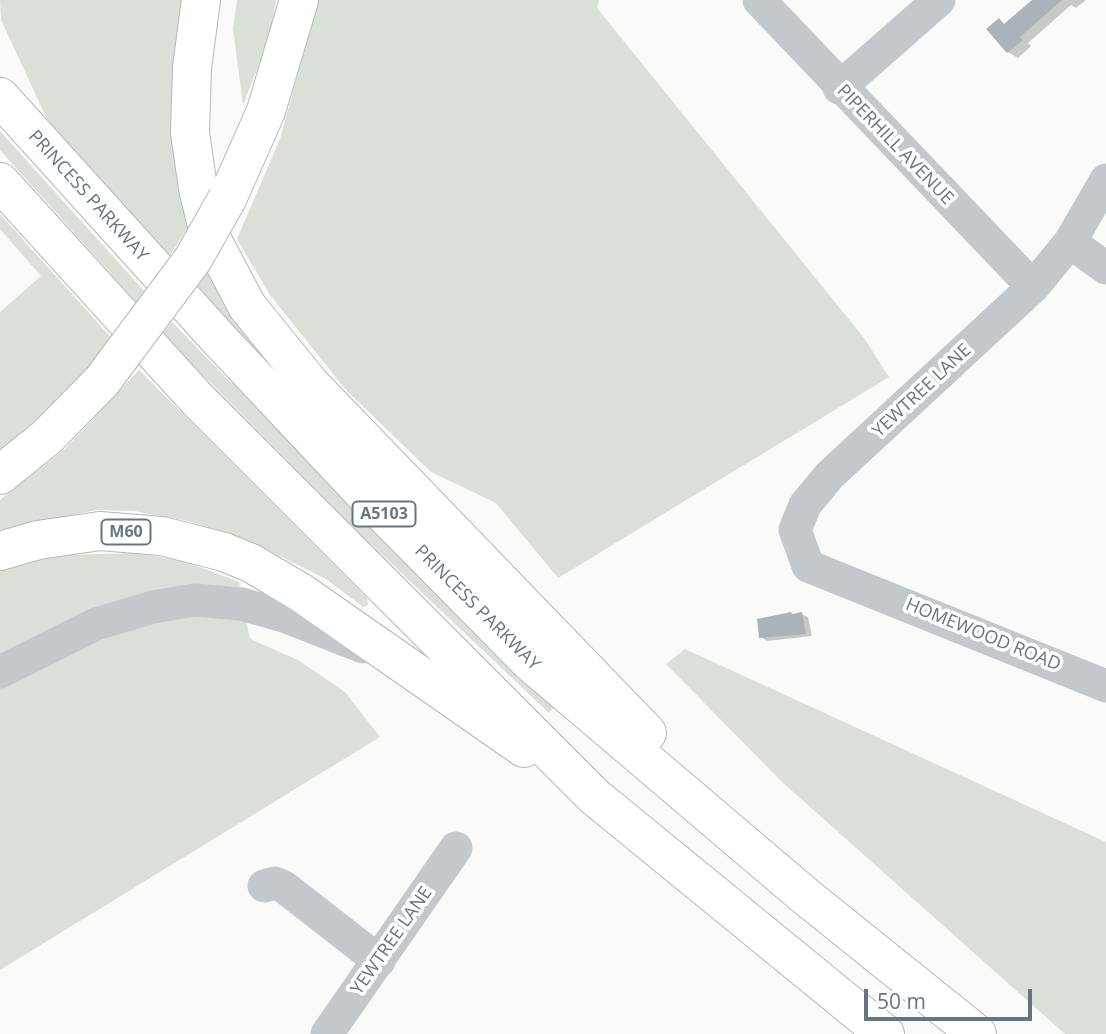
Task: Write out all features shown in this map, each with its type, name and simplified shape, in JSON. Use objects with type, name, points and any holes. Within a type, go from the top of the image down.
[{"type":"highway","points":[[201,0],[192,68],[190,133],[198,188],[209,234],[247,306],[311,385],[804,895]]},
{"type":"highway","points":[[0,475],[47,438],[102,381],[193,259],[227,199],[266,111],[299,0]]},
{"type":"highway","name":"PRINCESS PARKWAY","points":[[0,97],[226,347],[371,501],[530,662],[804,895],[977,1034]]},
{"type":"highway","name":"A5103","points":[[0,182],[197,399],[595,797],[885,1034]]},
{"type":"highway","name":"M60","points":[[0,551],[70,534],[132,532],[194,542],[251,563],[300,592],[410,668]]},
{"type":"highway","points":[[410,668],[595,797]]},
{"type":"street","name":"PIPERHILL AVENUE","points":[[759,0],[839,88],[1033,287]]},
{"type":"street","points":[[839,88],[939,0]]},
{"type":"street","name":"YEWTREE LANE","points":[[859,584],[808,566],[796,530],[805,505],[830,475],[1033,287],[1070,242],[1106,180]]},
{"type":"street","points":[[1070,242],[1106,268]]},
{"type":"street","name":"HOMEWOOD ROAD","points":[[859,584],[1106,685]]},
{"type":"street","points":[[0,672],[96,624],[153,607],[194,600],[241,604],[284,617],[410,668]]},
{"type":"street","name":"YEWTREE LANE","points":[[327,1034],[456,848]]},
{"type":"street","points":[[264,886],[275,883],[284,887],[379,961]]},
{"type":"shaded area","points":[[0,0],[186,0],[193,220],[166,261],[52,130],[1,20]]},
{"type":"shaded area","points":[[237,0],[276,0],[270,36],[243,105],[233,29]]},
{"type":"shaded area","points":[[318,0],[599,0],[597,8],[864,338],[889,377],[558,578],[496,503],[431,472],[346,390],[270,295],[237,239],[280,139]]},
{"type":"shaded area","points":[[0,131],[145,292],[137,303],[0,150]]},
{"type":"shaded area","points":[[0,214],[114,341],[71,388],[0,452],[0,312],[41,276],[0,229]]},
{"type":"shaded area","points":[[209,266],[325,422],[193,290]]},
{"type":"shaded area","points":[[172,322],[231,383],[236,377],[556,704],[549,713],[357,531],[162,334]]},
{"type":"shaded area","points":[[139,370],[367,598],[368,605],[363,607],[326,579],[268,550],[188,521],[134,511],[96,510],[0,530],[0,500],[65,449]]},
{"type":"shaded area","points":[[136,553],[184,561],[239,582],[250,639],[298,660],[345,692],[380,737],[0,970],[0,565],[63,555]]},
{"type":"shaded area","points":[[685,649],[1106,842],[1106,1034],[1065,1034],[782,782],[666,664]]},
{"type":"building","points":[[1032,0],[1062,0],[1020,37],[1023,40],[1007,53],[986,29],[999,18],[1004,24]]},
{"type":"building","points":[[802,612],[806,634],[759,638],[757,619]]}]
